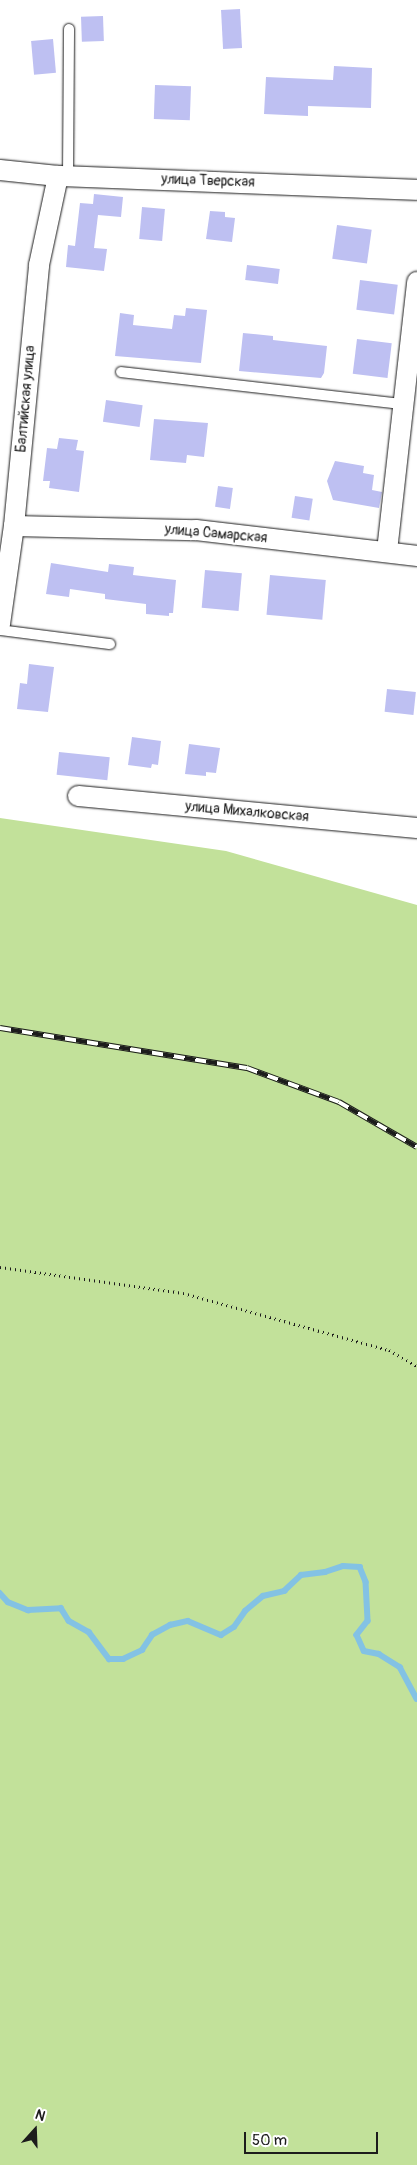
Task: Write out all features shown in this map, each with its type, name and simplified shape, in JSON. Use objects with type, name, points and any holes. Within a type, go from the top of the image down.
[{"type":"street","name":"улица Тверская","points":[[0,170],[63,176],[417,190]]},
{"type":"street","name":"Балтийская улица","points":[[0,624],[14,526],[39,265],[63,176]]},
{"type":"street","points":[[387,551],[417,282]]},
{"type":"street","name":"улица Самарская","points":[[14,526],[196,530],[417,556]]},
{"type":"street","name":"улица Михалковская","points":[[78,796],[417,828]]},
{"type":"lane","points":[[63,176],[69,29]]},
{"type":"lane","points":[[121,372],[402,404]]},
{"type":"lane","points":[[0,630],[110,644]]},
{"type":"path","points":[[0,1267],[183,1293],[389,1350],[417,1366]]},
{"type":"green space","points":[[0,818],[226,851],[417,905],[417,2165],[0,2165]]},
{"type":"building","points":[[240,9],[242,48],[223,49],[221,10]]},
{"type":"building","points":[[103,16],[104,41],[82,42],[81,17]]},
{"type":"building","points":[[53,39],[56,73],[34,75],[31,41]]},
{"type":"building","points":[[334,66],[372,68],[371,108],[308,106],[308,116],[264,114],[266,77],[333,80]]},
{"type":"building","points":[[155,85],[191,86],[190,120],[154,119]]},
{"type":"building","points":[[94,194],[123,197],[121,217],[98,215],[94,248],[107,249],[104,271],[66,267],[68,245],[75,246],[80,203],[93,204]]},
{"type":"building","points":[[142,207],[165,209],[162,241],[139,239]]},
{"type":"building","points":[[210,211],[225,212],[225,217],[235,218],[232,242],[206,239]]},
{"type":"building","points":[[337,225],[372,230],[367,264],[332,259]]},
{"type":"building","points":[[247,265],[280,269],[278,284],[245,280]]},
{"type":"building","points":[[360,280],[398,285],[394,314],[356,310]]},
{"type":"building","points":[[186,308],[207,310],[201,363],[115,356],[120,313],[134,315],[133,325],[172,329],[174,315],[185,316]]},
{"type":"building","points":[[243,333],[273,336],[273,340],[327,346],[324,373],[321,378],[239,371]]},
{"type":"building","points":[[357,339],[392,343],[387,378],[353,374]]},
{"type":"building","points":[[106,400],[143,405],[140,427],[103,422]]},
{"type":"building","points":[[154,419],[208,423],[204,457],[187,455],[186,463],[150,460]]},
{"type":"building","points":[[59,438],[78,440],[76,450],[84,451],[79,492],[49,488],[50,481],[43,481],[47,448],[57,449]]},
{"type":"building","points":[[335,461],[364,466],[363,473],[374,475],[372,490],[382,492],[379,508],[333,500],[327,481]]},
{"type":"building","points":[[218,486],[233,488],[230,509],[215,507]]},
{"type":"building","points":[[295,496],[313,499],[309,521],[292,518]]},
{"type":"building","points":[[51,563],[108,572],[109,564],[134,567],[133,575],[176,580],[173,613],[169,613],[169,616],[146,614],[146,604],[105,599],[105,594],[70,589],[69,597],[46,594]]},
{"type":"building","points":[[205,570],[242,573],[239,611],[202,608]]},
{"type":"building","points":[[270,575],[326,580],[322,620],[267,615]]},
{"type":"building","points":[[29,664],[54,667],[48,712],[17,709],[20,683],[27,684]]},
{"type":"building","points":[[387,689],[416,692],[413,715],[385,712]]},
{"type":"building","points":[[132,737],[161,741],[158,765],[152,764],[151,768],[128,765]]},
{"type":"building","points":[[189,744],[220,748],[216,773],[206,772],[206,776],[185,774]]},
{"type":"building","points":[[59,752],[110,757],[107,780],[57,775]]},
{"type":"waterway","points":[[0,1593],[8,1602],[28,1610],[61,1608],[69,1621],[89,1632],[109,1659],[123,1659],[142,1650],[152,1635],[170,1625],[188,1621],[221,1635],[234,1627],[245,1611],[263,1596],[284,1591],[301,1575],[325,1572],[343,1566],[360,1567],[366,1582],[368,1621],[357,1635],[364,1651],[379,1654],[400,1667],[417,1699]]},
{"type":"railway","points":[[0,1028],[247,1068],[339,1102],[417,1147]]}]
